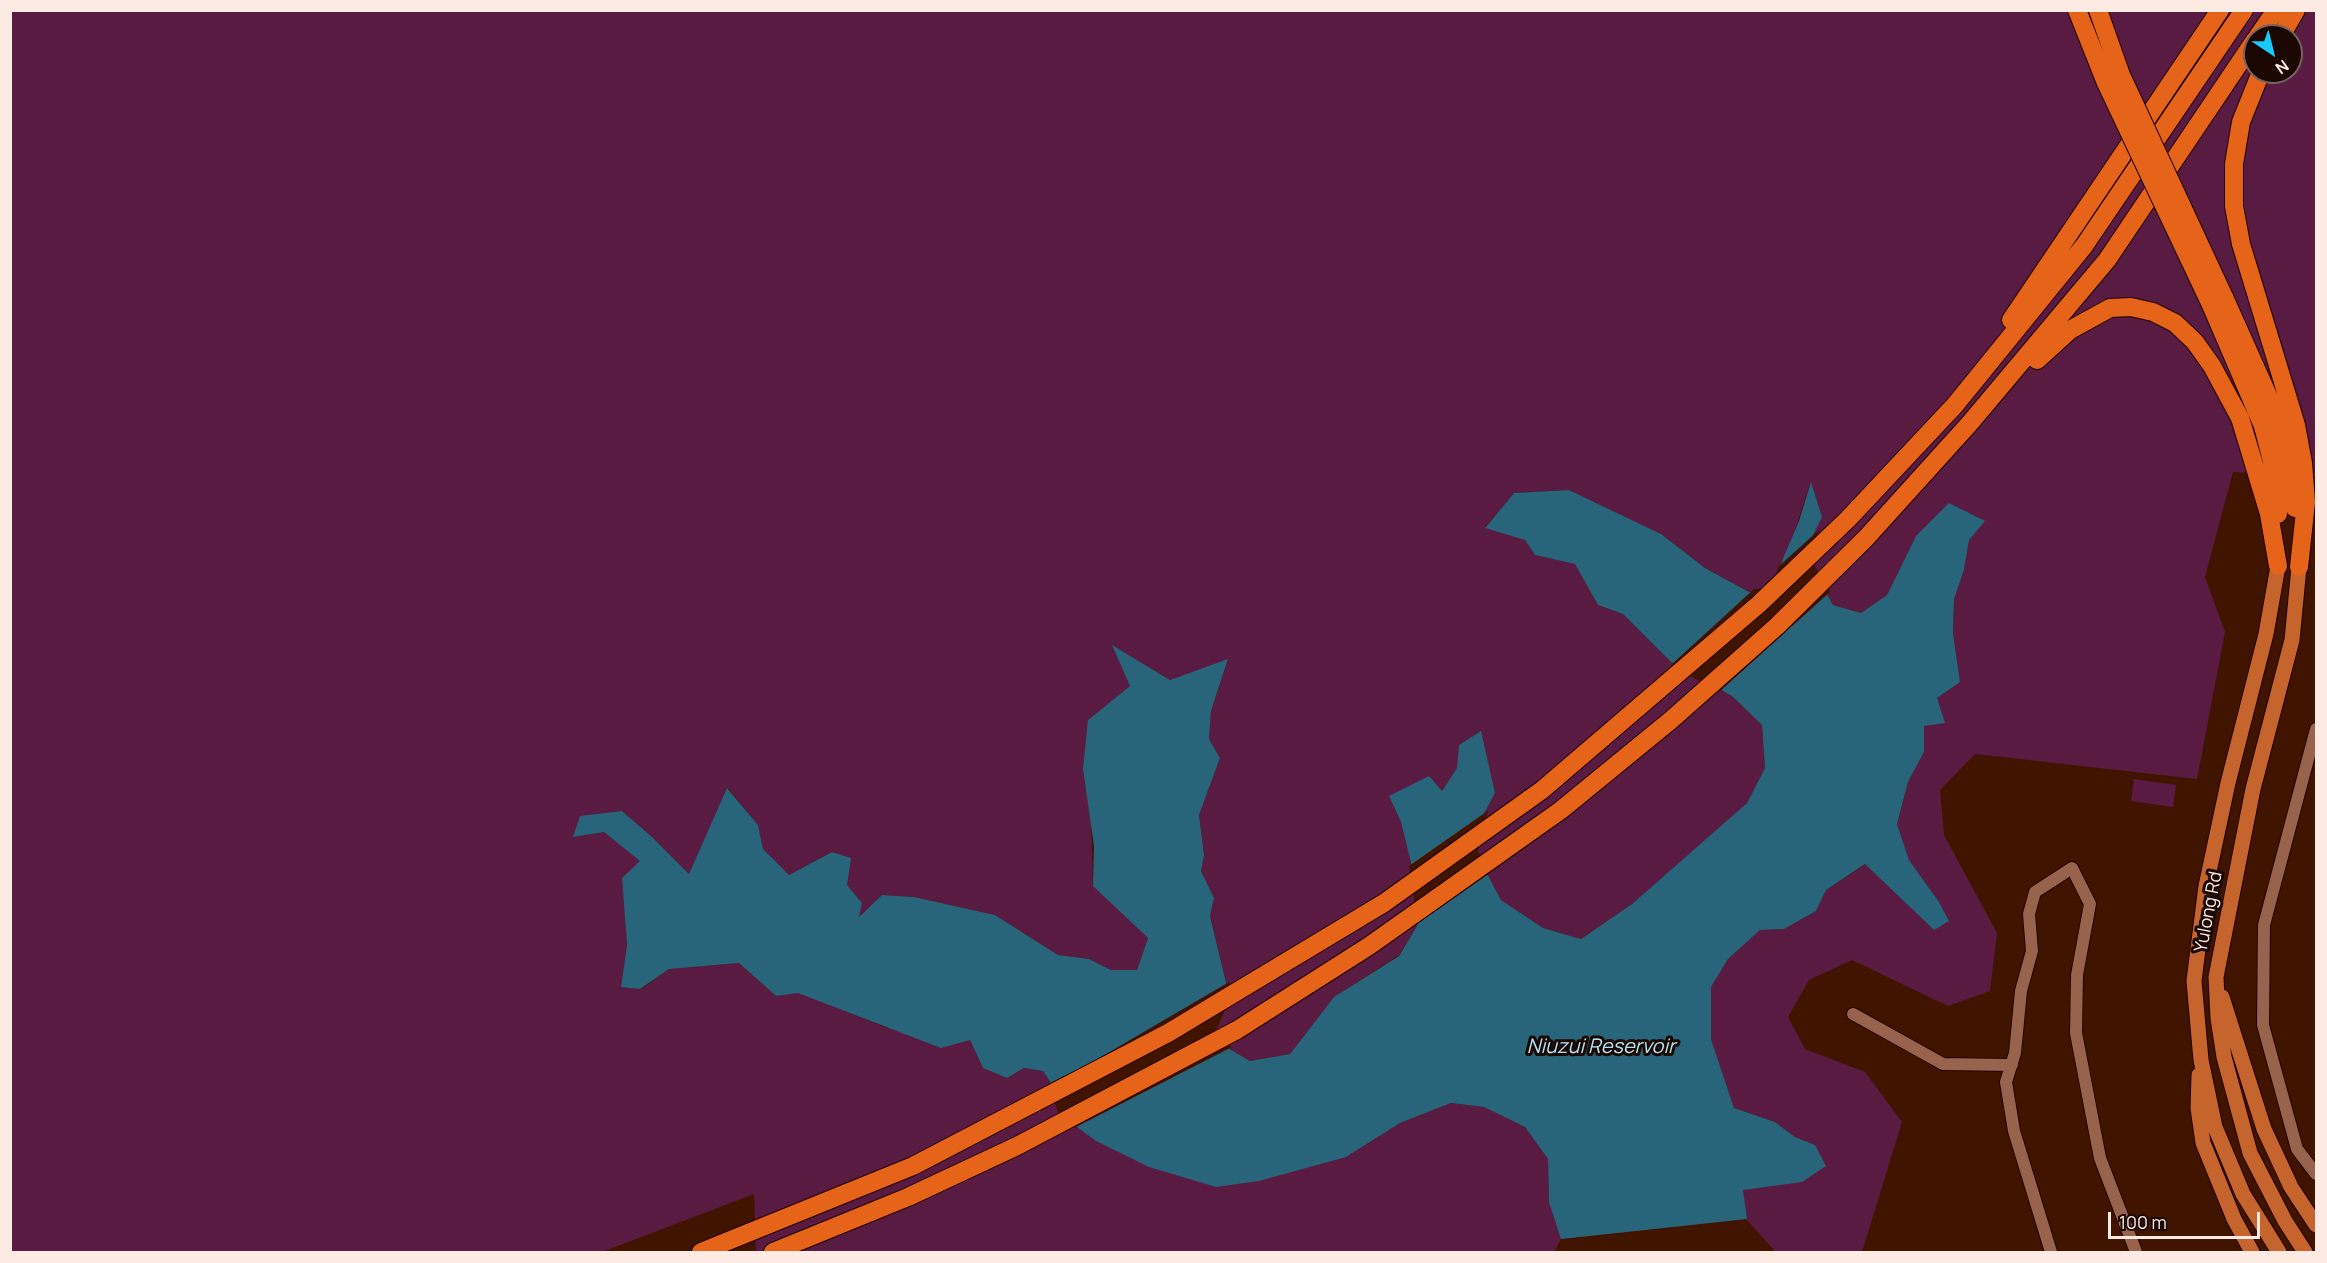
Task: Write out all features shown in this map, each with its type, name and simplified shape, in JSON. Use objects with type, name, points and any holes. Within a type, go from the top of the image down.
[{"type":"highway","points":[[2077,10],[2113,79],[2218,301],[2278,418],[2292,487],[2300,567]]},
{"type":"highway","points":[[2098,10],[2113,79]]},
{"type":"highway","points":[[1954,405],[2220,10]]},
{"type":"highway","points":[[701,1252],[912,1166],[1168,1033],[1384,903],[1542,790],[1652,699],[1759,604],[1848,519],[1954,405],[2084,246],[2244,10]]},
{"type":"highway","points":[[2266,24],[2276,10]]},
{"type":"highway","points":[[2288,24],[2296,10]]},
{"type":"highway","points":[[773,1252],[908,1197],[1017,1146],[1237,1030],[1369,946],[1561,810],[1671,720],[1777,626],[1866,538],[1970,423],[2107,260],[2243,57]]},
{"type":"highway","points":[[2255,84],[2241,122],[2234,164],[2234,206],[2250,279],[2296,424],[2303,463],[2306,502],[2300,567]]},
{"type":"highway","points":[[2218,301],[2263,426],[2276,492],[2278,566]]},
{"type":"highway","points":[[1970,423],[2070,330],[2110,308],[2131,307],[2153,312],[2175,323],[2195,342],[2212,366],[2240,418],[2269,514],[2278,566]]},
{"type":"main road","name":"Yulong Rd","points":[[2278,566],[2266,634],[2228,783],[2206,886],[2194,981],[2201,1060],[2215,1127],[2244,1194],[2279,1252]]},
{"type":"main road","name":"Yulong Rd","points":[[2300,567],[2292,640],[2253,789],[2216,977],[2218,1018],[2224,1057],[2240,1120],[2264,1183],[2306,1252]]},
{"type":"main road","points":[[2216,977],[2264,1129],[2291,1187],[2316,1225]]},
{"type":"main road","points":[[2201,1060],[2198,1108],[2203,1143],[2234,1220],[2252,1252]]},
{"type":"street","points":[[2316,729],[2264,925],[2263,1025],[2297,1149],[2316,1174]]},
{"type":"street","points":[[2051,1252],[2014,1131],[2006,1082],[2012,1065],[2021,991],[2032,951],[2029,914],[2035,892],[2072,868],[2090,904],[2077,975],[2076,1033],[2100,1158],[2136,1252]]},
{"type":"street","points":[[1853,1014],[1943,1064],[2012,1065]]},
{"type":"shaded area","points":[[10,11],[2316,11],[2316,477],[2233,472],[2205,577],[2225,632],[2197,779],[1975,754],[1940,790],[1944,835],[1997,933],[1990,991],[1948,1006],[1852,960],[1809,980],[1788,1017],[1805,1049],[1865,1072],[1902,1122],[1862,1252],[1773,1252],[1774,1250],[1746,1219],[1561,1239],[1554,1252],[756,1252],[754,1194],[602,1252],[11,1252]],"holes":[[[1810,484],[1810,564],[1833,605],[1861,613],[1887,595],[1916,536],[1969,540],[1964,570],[1954,599],[1953,633],[1960,682],[1937,698],[1924,726],[1924,752],[1908,782],[1897,824],[1909,860],[1939,902],[1934,930],[1866,864],[1826,890],[1816,911],[1784,929],[1760,930],[1728,959],[1711,987],[1711,1039],[1734,1108],[1775,1122],[1795,1137],[1815,1145],[1743,1190],[1746,1219],[1549,1202],[1548,1159],[1525,1127],[1484,1107],[1451,1103],[1400,1123],[1346,1157],[1053,1086],[1043,1071],[1024,1068],[1007,1078],[983,1068],[970,1040],[885,1027],[798,992],[776,996],[739,963],[669,969],[641,989],[621,987],[627,945],[622,878],[641,861],[604,832],[574,837],[622,811],[689,874],[728,788],[758,825],[763,849],[789,875],[832,852],[847,885],[862,903],[858,918],[882,895],[914,897],[995,915],[1058,955],[1089,959],[1111,970],[1137,970],[1148,938],[1093,885],[1088,720],[1130,686],[1113,646],[1170,680],[1228,660],[1211,711],[1209,739],[1220,758],[1199,815],[1204,855],[1201,871],[1214,898],[1210,915],[1229,995],[1209,1037],[1250,1061],[1290,1054],[1334,997],[1399,955],[1417,926],[1417,888],[1401,822],[1389,796],[1441,792],[1458,768],[1459,745],[1480,732],[1495,793],[1481,819],[1475,851],[1501,900],[1543,928],[1581,939],[1632,904],[1747,803],[1765,768],[1762,725],[1732,696],[1671,662],[1623,614],[1598,605],[1576,564],[1535,555],[1525,540],[1485,527],[1514,493],[1569,490],[1661,534],[1705,568],[1749,592],[1775,592]]]},
{"type":"shaded area","points":[[2134,779],[2176,785],[2173,807],[2131,801]]},
{"type":"water","name":"Niuzui Reservoir","points":[[1811,482],[1822,517],[1813,535],[1810,564],[1833,605],[1861,613],[1887,595],[1916,536],[1949,503],[1985,521],[1969,540],[1964,570],[1954,599],[1953,633],[1960,682],[1937,698],[1945,723],[1924,726],[1924,752],[1908,782],[1897,824],[1909,860],[1939,902],[1949,921],[1934,930],[1865,864],[1826,890],[1816,911],[1784,929],[1760,930],[1728,959],[1711,987],[1711,1039],[1734,1108],[1775,1122],[1795,1137],[1815,1145],[1826,1166],[1802,1182],[1743,1190],[1747,1219],[1561,1239],[1549,1202],[1548,1159],[1525,1127],[1484,1107],[1451,1103],[1400,1123],[1346,1157],[1259,1181],[1216,1187],[1149,1167],[1096,1141],[1062,1116],[1053,1086],[1043,1071],[1024,1068],[1007,1078],[983,1068],[970,1040],[941,1048],[798,993],[776,996],[739,963],[669,969],[640,989],[621,987],[627,945],[622,878],[640,861],[604,832],[573,837],[580,816],[622,811],[689,874],[727,788],[758,825],[763,849],[789,875],[832,852],[851,858],[847,885],[862,903],[859,917],[882,895],[914,897],[995,915],[1058,955],[1089,959],[1111,970],[1137,970],[1148,938],[1093,886],[1094,846],[1083,769],[1088,720],[1130,686],[1112,645],[1170,680],[1228,659],[1211,711],[1209,739],[1220,758],[1199,815],[1204,855],[1201,871],[1214,898],[1210,916],[1229,995],[1209,1037],[1250,1061],[1290,1054],[1334,997],[1399,956],[1417,926],[1417,888],[1401,822],[1389,796],[1429,776],[1442,791],[1457,768],[1459,745],[1481,731],[1495,793],[1481,819],[1475,851],[1501,900],[1543,928],[1581,939],[1632,904],[1747,803],[1765,768],[1762,725],[1732,696],[1671,662],[1623,614],[1598,605],[1575,564],[1535,555],[1525,540],[1485,528],[1514,493],[1569,490],[1661,534],[1705,568],[1749,592],[1775,592],[1782,561],[1799,521]]},
{"type":"pier","points":[[1820,529],[1816,536],[1813,563],[1830,592],[1719,692],[1671,665],[1754,589],[1773,589],[1778,567]]},
{"type":"pier","points":[[1489,810],[1484,820],[1478,851],[1490,873],[1414,925],[1414,888],[1409,866]]},
{"type":"pier","points":[[1229,982],[1232,996],[1213,1036],[1232,1047],[1074,1128],[1060,1118],[1048,1084],[1089,1064]]}]
